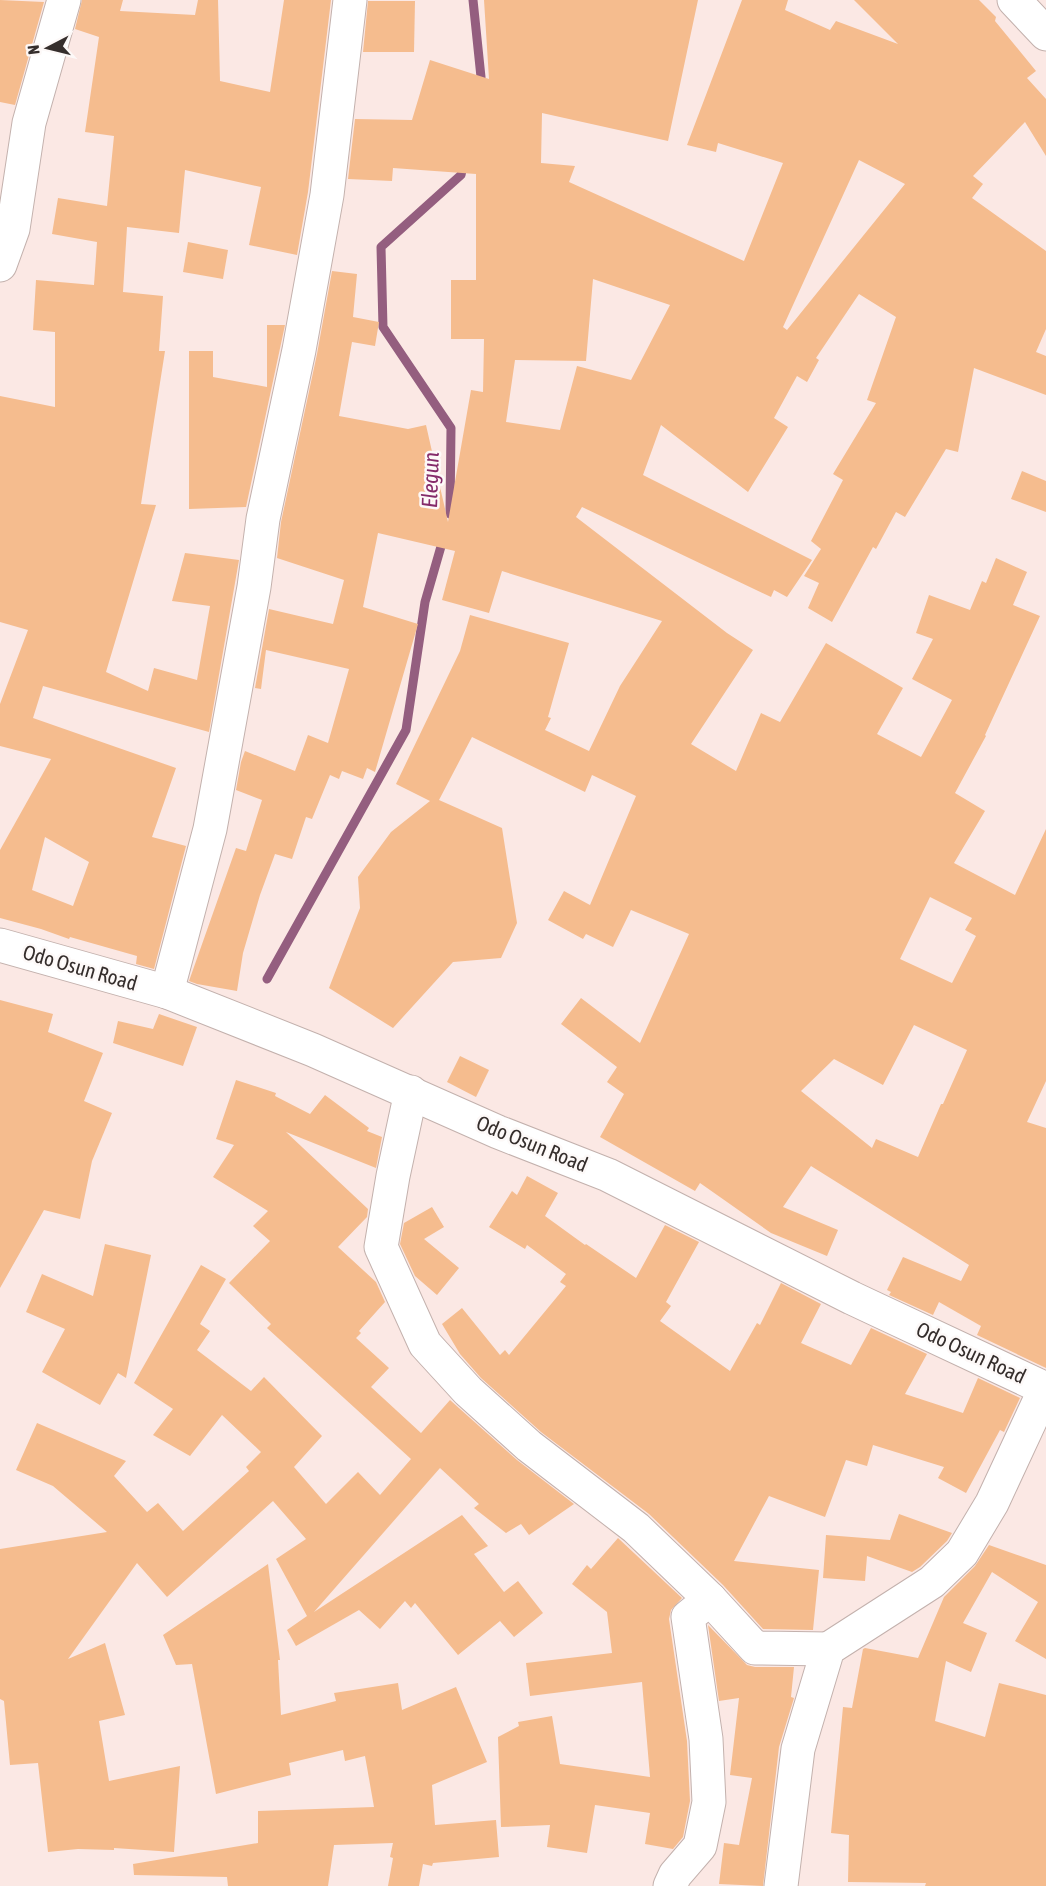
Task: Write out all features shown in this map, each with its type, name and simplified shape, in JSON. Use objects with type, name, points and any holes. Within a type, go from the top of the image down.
[{"type":"street","points":[[0,266],[13,229],[29,123],[64,0]]},
{"type":"street","points":[[167,992],[210,829],[255,587],[263,519],[299,350],[327,195],[350,0]]},
{"type":"street","points":[[1014,0],[1046,34]]},
{"type":"street","name":"Odo Osun Road","points":[[0,945],[167,992],[313,1050],[498,1132],[608,1175],[852,1298],[1046,1389]]},
{"type":"street","points":[[411,1092],[381,1247],[425,1344],[468,1391],[529,1446],[636,1528],[710,1599],[755,1648],[828,1649],[932,1582],[962,1553],[992,1503],[1046,1389]]},
{"type":"street","points":[[670,1886],[675,1875],[700,1846],[709,1802],[706,1739],[688,1617],[710,1599]]},
{"type":"street","points":[[781,1886],[798,1749],[828,1649]]},
{"type":"building","points":[[0,0],[44,2],[15,105],[0,102]]},
{"type":"building","points":[[82,0],[123,0],[120,11],[195,15],[198,0],[218,0],[220,81],[270,92],[284,0],[331,0],[308,192],[297,255],[249,245],[261,187],[185,170],[179,233],[127,227],[123,292],[163,296],[159,351],[165,351],[141,504],[156,505],[106,672],[148,691],[154,668],[197,680],[210,606],[172,601],[185,553],[239,560],[209,732],[43,686],[33,718],[176,768],[152,837],[186,846],[154,969],[136,964],[137,956],[0,918],[0,850],[51,759],[0,746],[0,704],[28,630],[0,622],[0,396],[55,407],[55,332],[33,330],[36,280],[94,285],[97,242],[52,234],[58,198],[107,206],[114,136],[85,132],[99,37],[75,29]],"holes":[[[45,837],[89,862],[73,906],[32,890]]]},
{"type":"building","points":[[484,0],[698,0],[668,141],[542,113],[541,163],[575,166],[569,182],[744,261],[783,163],[718,143],[716,152],[687,145],[742,0],[788,0],[785,10],[830,30],[836,21],[898,44],[854,0],[979,0],[996,17],[995,21],[1036,71],[1027,78],[1046,99],[1046,156],[1025,122],[973,176],[983,184],[972,198],[1046,251],[1046,329],[1036,352],[1046,356],[1046,395],[974,368],[958,452],[946,449],[905,517],[896,512],[876,549],[873,547],[832,622],[808,608],[819,583],[804,576],[821,549],[811,541],[843,480],[833,474],[876,403],[867,400],[896,317],[859,294],[816,358],[819,360],[807,382],[797,376],[774,418],[788,427],[748,492],[661,425],[643,475],[812,560],[787,597],[774,590],[771,597],[582,507],[576,517],[727,633],[753,650],[691,744],[736,771],[761,713],[780,722],[826,643],[903,688],[877,734],[921,757],[952,700],[912,679],[933,639],[916,633],[929,595],[970,610],[982,581],[986,583],[996,558],[1027,572],[1013,605],[1040,616],[986,736],[955,793],[985,811],[954,863],[1015,895],[1046,829],[1046,1081],[1027,1122],[1046,1128],[1046,1368],[977,1335],[981,1326],[939,1302],[933,1315],[889,1295],[891,1292],[887,1290],[903,1257],[961,1281],[969,1265],[811,1166],[783,1207],[838,1230],[827,1256],[771,1233],[700,1183],[695,1191],[600,1137],[624,1094],[607,1082],[617,1067],[561,1024],[581,998],[640,1043],[689,934],[631,910],[613,947],[586,934],[583,939],[548,920],[564,891],[590,905],[636,796],[592,775],[585,792],[472,737],[439,800],[502,828],[517,923],[501,958],[453,962],[393,1028],[329,988],[360,908],[358,877],[391,832],[430,801],[396,784],[460,651],[470,615],[569,643],[548,717],[551,718],[545,730],[589,751],[620,686],[662,621],[502,571],[489,613],[442,600],[455,551],[378,533],[363,607],[418,624],[375,772],[367,768],[363,779],[342,771],[339,779],[330,775],[312,819],[306,817],[292,859],[275,854],[243,953],[237,991],[189,981],[236,848],[246,851],[262,800],[236,790],[245,751],[295,771],[308,735],[328,743],[349,669],[266,650],[261,689],[255,688],[269,609],[333,624],[344,580],[277,558],[281,522],[317,354],[332,271],[357,274],[353,317],[379,322],[375,346],[352,342],[339,416],[408,429],[426,425],[448,522],[471,390],[483,392],[484,339],[451,339],[451,280],[476,280],[476,174],[393,168],[392,181],[348,179],[355,119],[412,120],[430,60],[489,79]],"holes":[[[859,160],[905,184],[787,330],[783,327]],[[593,279],[670,305],[631,380],[577,366],[560,430],[506,422],[515,360],[586,361]],[[930,897],[972,918],[965,930],[976,936],[952,983],[900,959]],[[914,1025],[967,1050],[918,1157],[876,1139],[872,1148],[801,1091],[834,1059],[883,1085]]]},
{"type":"building","points":[[368,1],[415,1],[414,52],[363,52]]},
{"type":"building","points":[[188,242],[228,250],[223,279],[183,272]]},
{"type":"building","points":[[267,325],[285,325],[246,507],[189,509],[189,351],[213,351],[213,377],[267,387]]},
{"type":"building","points":[[1022,471],[1046,481],[1046,512],[1011,499]]},
{"type":"building","points":[[0,1000],[53,1014],[48,1032],[103,1053],[84,1101],[112,1113],[92,1161],[80,1219],[44,1210],[0,1288]]},
{"type":"building","points":[[159,1014],[197,1027],[183,1066],[113,1043],[118,1021],[153,1029]]},
{"type":"building","points":[[460,1056],[489,1070],[476,1097],[447,1082]]},
{"type":"building","points":[[236,1080],[276,1093],[275,1096],[310,1114],[325,1095],[369,1128],[367,1131],[382,1137],[376,1168],[286,1132],[368,1209],[367,1217],[338,1247],[376,1282],[385,1302],[359,1331],[361,1333],[356,1338],[389,1368],[371,1387],[421,1433],[450,1400],[517,1460],[574,1504],[529,1535],[521,1524],[506,1533],[474,1508],[479,1504],[440,1468],[314,1612],[462,1515],[488,1546],[474,1554],[504,1592],[518,1581],[543,1613],[514,1637],[500,1621],[458,1655],[415,1603],[411,1608],[405,1601],[380,1629],[359,1610],[296,1646],[287,1630],[307,1616],[276,1559],[306,1539],[273,1501],[167,1597],[137,1563],[68,1659],[105,1643],[125,1715],[99,1721],[109,1781],[180,1766],[174,1852],[114,1848],[114,1850],[78,1849],[48,1852],[38,1763],[10,1765],[4,1701],[0,1699],[0,1549],[107,1532],[53,1486],[16,1470],[37,1423],[126,1461],[114,1476],[147,1512],[158,1503],[183,1531],[249,1471],[246,1467],[261,1452],[222,1415],[190,1456],[153,1435],[173,1409],[134,1383],[201,1265],[226,1279],[200,1324],[210,1331],[197,1350],[251,1391],[264,1377],[322,1436],[294,1467],[326,1504],[358,1472],[380,1495],[411,1459],[267,1328],[271,1324],[229,1283],[270,1241],[253,1226],[268,1211],[213,1177],[234,1145],[216,1139]]},
{"type":"building","points":[[527,1176],[558,1193],[545,1216],[636,1278],[665,1225],[699,1242],[666,1302],[671,1306],[660,1321],[730,1371],[757,1323],[760,1325],[781,1283],[821,1304],[801,1343],[851,1365],[871,1328],[927,1354],[905,1394],[963,1413],[978,1378],[1020,1398],[1004,1432],[1000,1430],[966,1493],[938,1478],[944,1467],[873,1445],[867,1466],[846,1460],[825,1517],[769,1496],[734,1561],[819,1570],[813,1630],[763,1629],[723,1585],[649,1514],[541,1432],[481,1378],[460,1354],[442,1324],[462,1308],[500,1355],[505,1350],[509,1355],[566,1286],[560,1282],[566,1274],[527,1245],[525,1249],[489,1227],[512,1191],[517,1195]]},
{"type":"building","points":[[432,1207],[444,1227],[424,1239],[459,1268],[437,1295],[415,1276],[400,1244],[404,1223]]},
{"type":"building","points":[[105,1244],[151,1255],[126,1378],[118,1373],[100,1405],[42,1372],[65,1329],[26,1312],[42,1274],[93,1296]]},
{"type":"building","points":[[899,1514],[952,1533],[947,1541],[912,1572],[867,1556],[865,1581],[823,1578],[826,1535],[890,1540]]},
{"type":"building","points":[[618,1538],[682,1598],[671,1610],[669,1619],[687,1741],[690,1801],[683,1837],[673,1849],[645,1844],[650,1813],[595,1805],[587,1853],[547,1847],[550,1825],[501,1827],[498,1737],[519,1726],[518,1722],[552,1716],[560,1764],[650,1777],[642,1682],[530,1696],[526,1663],[612,1653],[607,1612],[572,1584],[587,1565],[591,1569]]},
{"type":"building","points":[[989,1545],[1046,1565],[1046,1659],[1015,1641],[1038,1602],[992,1572],[963,1623],[987,1633],[971,1672],[946,1661],[935,1721],[985,1737],[999,1683],[1046,1695],[1046,1886],[925,1886],[926,1883],[848,1882],[849,1835],[831,1833],[843,1707],[852,1708],[863,1649],[918,1658],[944,1597],[975,1566]]},
{"type":"building","points":[[268,1564],[280,1660],[278,1660],[281,1715],[336,1701],[334,1693],[398,1683],[402,1710],[456,1687],[487,1762],[432,1785],[435,1825],[496,1820],[499,1857],[433,1863],[432,1866],[423,1864],[419,1886],[388,1886],[393,1843],[334,1845],[328,1886],[228,1886],[227,1877],[134,1875],[133,1864],[258,1843],[258,1811],[374,1807],[365,1756],[345,1761],[343,1750],[289,1763],[291,1775],[216,1794],[192,1664],[176,1665],[163,1635]]},
{"type":"building","points":[[708,1625],[747,1665],[794,1667],[791,1697],[794,1698],[779,1747],[763,1886],[719,1884],[724,1843],[739,1845],[752,1778],[730,1775],[739,1698],[719,1701]]},
{"type":"waterway","name":"Elegun","points":[[473,0],[481,77],[479,86]]},
{"type":"waterway","name":"Elegun","points":[[450,514],[451,428],[383,327],[381,247],[461,175],[464,161]]},
{"type":"waterway","name":"Elegun","points":[[267,979],[406,730],[425,602],[444,536]]}]
